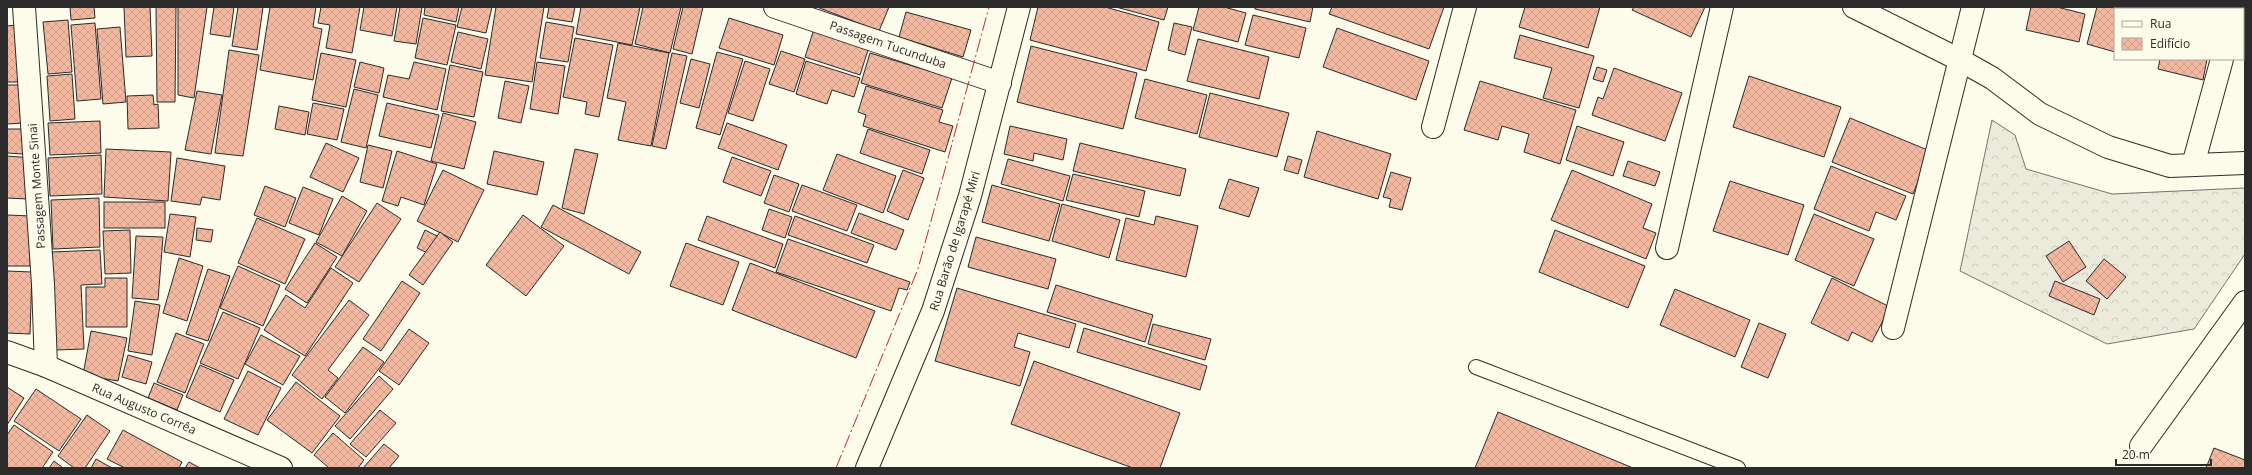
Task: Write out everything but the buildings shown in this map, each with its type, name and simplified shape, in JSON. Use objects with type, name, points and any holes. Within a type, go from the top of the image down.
[{"type":"street","name":"Passagem Monte Sinai","points":[[24,7],[43,284],[46,366]]},
{"type":"street","name":"Passagem Tucunduba","points":[[775,7],[1000,83]]},
{"type":"street","name":"Rua Barão de Igarapé Miri","points":[[867,468],[933,311],[970,196],[1020,7]]},
{"type":"street","points":[[1433,127],[1465,7]]},
{"type":"street","points":[[1667,248],[1722,7]]},
{"type":"street","points":[[1854,7],[1960,60],[1992,78],[2040,114],[2108,147],[2170,166],[2245,163]]},
{"type":"street","points":[[1893,328],[1973,7]]},
{"type":"street","points":[[2193,165],[2222,60]]},
{"type":"street","points":[[2141,446],[2245,302]]},
{"type":"street","name":"Rua Augusto Corrêa","points":[[7,352],[46,366],[281,468]]},
{"type":"lane","points":[[1476,367],[1738,468]]},
{"type":"green space","points":[[1992,120],[2015,135],[2026,169],[2112,194],[2245,188],[2245,254],[2194,329],[2107,344],[1960,271]]},
{"type":"power","points":[[836,468],[918,269],[989,7]]}]
